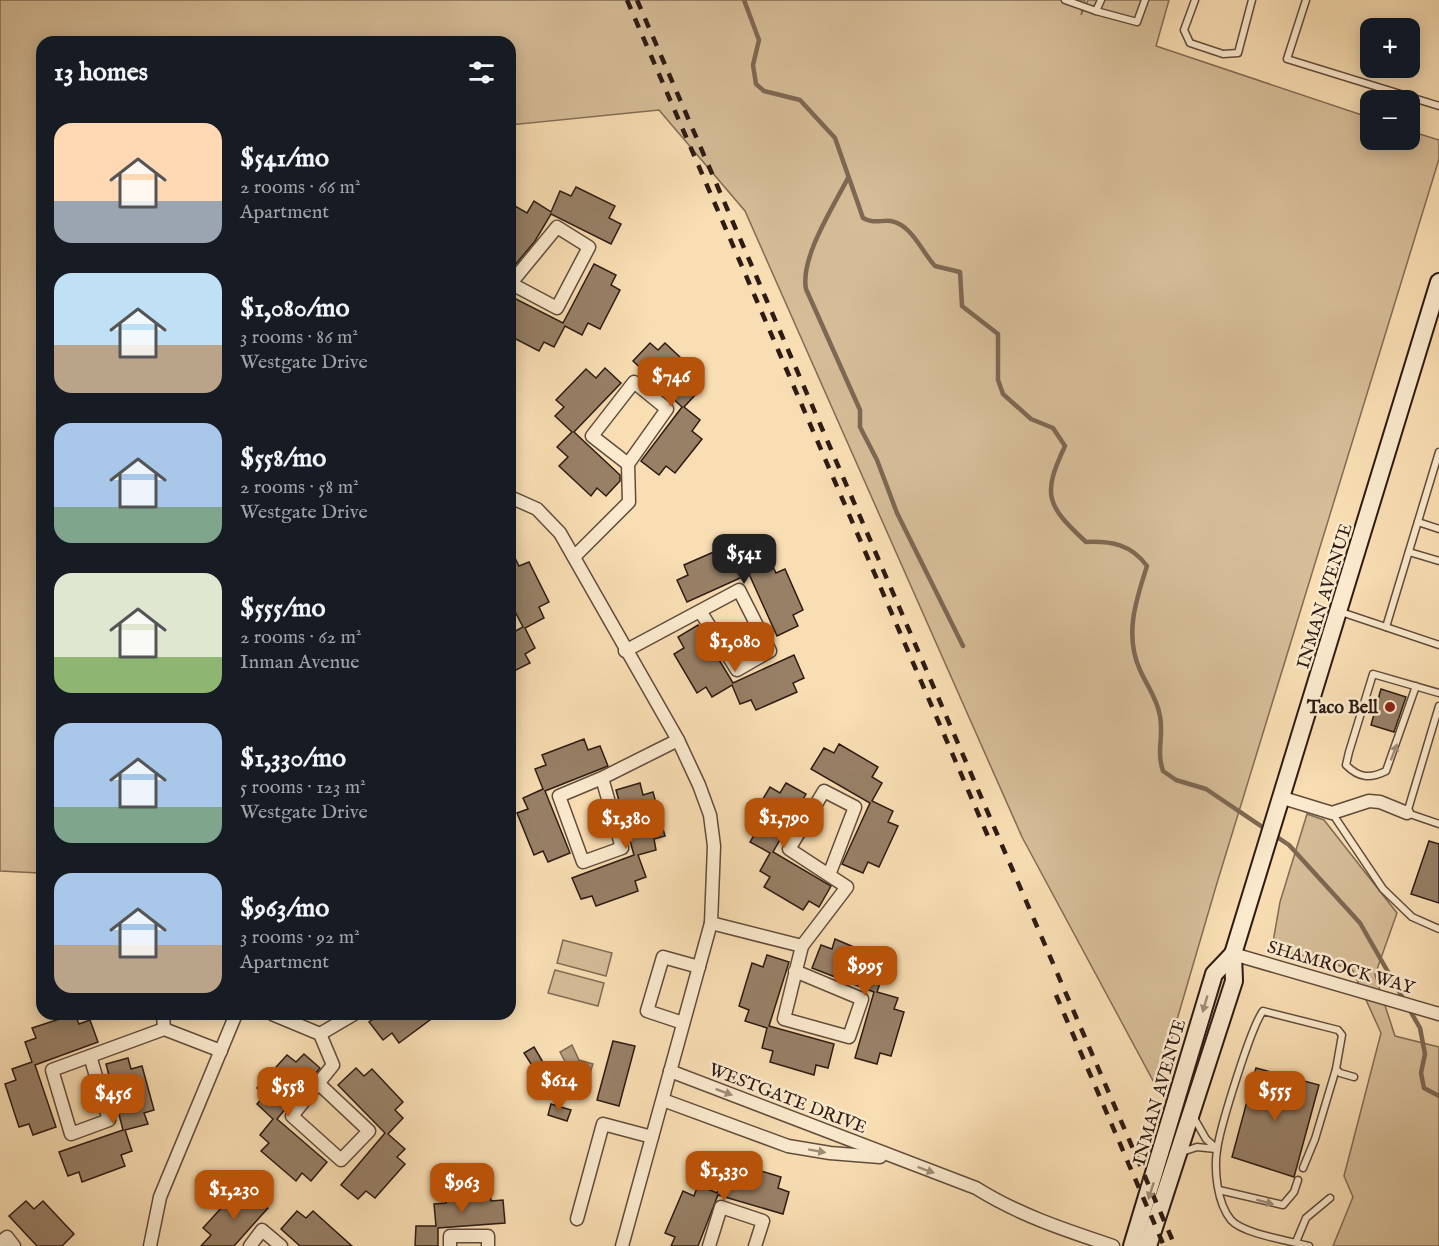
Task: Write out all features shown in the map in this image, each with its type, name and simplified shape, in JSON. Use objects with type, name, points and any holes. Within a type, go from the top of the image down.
[{"type":"main road","name":"INMAN AVENUE","points":[[1148,1246],[1234,981],[1233,954],[1438,292]]},
{"type":"main road","name":"INMAN AVENUE","points":[[1132,1246],[1214,974],[1233,954]]},
{"type":"street","points":[[516,277],[556,227],[589,247],[557,308],[516,286]]},
{"type":"street","points":[[574,557],[628,502],[628,464],[667,409],[634,382],[592,436],[628,464]]},
{"type":"street","points":[[516,500],[537,509],[560,533],[625,651],[678,740],[710,815],[715,872],[711,923],[622,1246]]},
{"type":"street","points":[[625,651],[739,590],[770,651],[737,670],[700,611]]},
{"type":"street","points":[[602,778],[622,848],[583,862],[559,796],[602,778],[678,740]]},
{"type":"street","points":[[795,971],[862,999],[849,1037],[784,1019],[795,971],[802,946],[847,886],[829,875],[789,849],[824,791],[855,807],[829,875]]},
{"type":"street","points":[[1283,798],[1332,813],[1369,801],[1380,802],[1407,813]]},
{"type":"street","points":[[711,923],[802,946]]},
{"type":"street","name":"SHAMROCK WAY","points":[[1233,954],[1439,1014]]},
{"type":"street","points":[[683,1023],[647,1011],[663,957],[699,967]]},
{"type":"street","points":[[163,1020],[164,1029]]},
{"type":"street","points":[[150,1246],[156,1207],[234,1020]]},
{"type":"street","points":[[286,1020],[320,1034],[333,1065],[318,1083],[292,1116],[341,1160],[369,1131],[318,1083]]},
{"type":"street","points":[[320,1034],[344,1020]]},
{"type":"street","points":[[90,1056],[109,1120],[71,1134],[52,1070],[90,1056],[164,1029],[221,1051]]},
{"type":"street","name":"WESTGATE DRIVE","points":[[670,1071],[892,1158],[976,1188],[1007,1208],[1113,1246]]},
{"type":"street","name":"WESTGATE DRIVE","points":[[663,1100],[788,1146],[830,1154],[892,1158]]},
{"type":"street","points":[[577,1219],[603,1124],[652,1137]]},
{"type":"street","points":[[709,1246],[721,1207],[763,1221],[755,1246]]},
{"type":"street","points":[[250,1246],[262,1230],[282,1246]]},
{"type":"street","points":[[450,1246],[450,1236],[488,1236],[488,1246]]},
{"type":"street","points":[[0,1243],[6,1237],[14,1246]]},
{"type":"lane","points":[[1065,0],[1137,22],[1145,0]]},
{"type":"lane","points":[[1096,11],[1101,0]]},
{"type":"lane","points":[[1196,0],[1184,30],[1190,43],[1222,54],[1238,54],[1252,0]]},
{"type":"lane","points":[[1306,0],[1287,59],[1439,106]]},
{"type":"lane","points":[[1386,627],[1439,452]]},
{"type":"lane","points":[[1418,522],[1439,529]]},
{"type":"lane","points":[[1409,552],[1439,561]]},
{"type":"lane","points":[[1340,612],[1439,645]]},
{"type":"lane","points":[[1416,686],[1386,771],[1376,776],[1364,777],[1353,772],[1346,765],[1374,674],[1416,686],[1439,693]]},
{"type":"lane","points":[[1439,706],[1407,813],[1439,824]]},
{"type":"lane","points":[[1332,813],[1383,889],[1412,917],[1439,929]]},
{"type":"lane","points":[[1303,1168],[1315,1139],[1336,1069],[1342,1035],[1338,1030],[1263,1011],[1253,1030],[1216,1149],[1216,1175],[1219,1190],[1232,1221],[1243,1229],[1309,1246]]},
{"type":"lane","points":[[1336,1069],[1340,1073],[1354,1077]]},
{"type":"lane","points":[[1192,1110],[1198,1128],[1216,1149]]},
{"type":"lane","points":[[1177,1156],[1197,1147],[1216,1149]]},
{"type":"lane","points":[[1219,1190],[1283,1205],[1294,1192],[1298,1180]]},
{"type":"lane","points":[[1296,1242],[1306,1218],[1330,1198]]},
{"type":"shaded area","points":[[0,0],[1085,0],[1081,15],[1088,0],[1169,0],[1156,46],[1360,114],[1360,150],[1420,150],[1420,134],[1439,140],[1439,159],[1217,883],[1157,1088],[1022,837],[745,211],[659,110],[516,124],[516,36],[36,36],[36,873],[0,871]]},
{"type":"shaded area","points":[[1307,814],[1324,820],[1397,913],[1375,975],[1395,1036],[1439,1047],[1439,1246],[1333,1246],[1353,1197],[1344,1176],[1381,1033],[1352,969],[1272,948],[1280,902]]},
{"type":"shaded area","points":[[563,940],[612,953],[606,976],[557,963]]},
{"type":"shaded area","points":[[555,970],[604,983],[598,1006],[548,993]]},
{"type":"shaded area","points":[[572,1045],[579,1060],[593,1064],[584,1091],[586,1096],[562,1089],[570,1071],[560,1052]]},
{"type":"building","points":[[576,187],[615,206],[609,218],[621,224],[611,244],[551,214],[535,241],[516,264],[516,207],[527,213],[534,201],[551,212],[560,191],[571,196]]},
{"type":"building","points":[[594,264],[616,275],[611,285],[620,290],[600,329],[588,323],[582,335],[565,326],[554,347],[544,342],[539,351],[516,339],[516,299],[563,323]]},
{"type":"building","points":[[650,343],[658,350],[665,343],[697,373],[688,382],[698,392],[684,407],[700,420],[692,431],[702,439],[675,473],[666,466],[659,475],[641,461],[682,407],[633,361]]},
{"type":"building","points":[[605,368],[621,383],[574,432],[620,475],[620,481],[606,496],[597,488],[591,496],[559,466],[568,457],[557,447],[572,432],[555,416],[564,407],[556,400],[586,369],[596,378]]},
{"type":"building","points":[[725,547],[730,557],[741,552],[750,572],[771,563],[776,573],[785,569],[803,610],[793,615],[798,626],[777,636],[749,574],[687,602],[677,580],[688,575],[684,565]]},
{"type":"building","points":[[516,560],[519,566],[529,562],[549,602],[539,607],[544,618],[525,628],[535,648],[525,654],[530,663],[516,670],[516,631],[523,627],[516,614]]},
{"type":"building","points":[[698,625],[733,683],[794,655],[804,678],[793,683],[797,692],[756,710],[751,700],[740,704],[732,685],[712,697],[706,687],[697,693],[674,654],[684,648],[678,637]]},
{"type":"building","points":[[1381,689],[1406,697],[1394,732],[1371,725]]},
{"type":"building","points":[[584,739],[588,750],[600,746],[608,766],[545,791],[570,853],[548,862],[543,851],[534,855],[517,813],[528,809],[523,798],[543,789],[535,769],[546,765],[542,755]]},
{"type":"building","points":[[839,744],[878,767],[872,777],[882,783],[872,801],[893,811],[888,822],[898,826],[879,867],[868,862],[863,873],[842,864],[870,803],[811,769],[824,748],[834,753]]},
{"type":"building","points":[[640,783],[643,795],[653,792],[665,836],[654,839],[656,850],[638,855],[646,877],[635,881],[638,891],[596,906],[592,896],[581,899],[572,878],[634,855],[616,790]]},
{"type":"building","points":[[786,783],[806,794],[773,852],[831,886],[819,907],[809,901],[803,910],[764,887],[770,877],[760,871],[770,853],[750,842],[756,832],[747,826],[770,787],[780,793]]},
{"type":"building","points":[[1429,841],[1439,844],[1439,903],[1411,894]]},
{"type":"building","points":[[835,939],[877,957],[873,967],[884,972],[877,992],[898,998],[894,1009],[904,1012],[891,1056],[880,1053],[877,1064],[855,1058],[874,992],[812,968],[821,945],[832,949]]},
{"type":"building","points":[[767,955],[789,962],[769,1026],[834,1044],[828,1068],[816,1065],[814,1075],[770,1062],[773,1051],[762,1048],[767,1028],[745,1021],[749,1010],[739,1006],[752,963],[763,967]]},
{"type":"building","points":[[57,1020],[77,1020],[79,1024],[90,1020],[98,1042],[35,1065],[56,1127],[33,1135],[29,1124],[19,1127],[5,1084],[16,1080],[12,1069],[32,1062],[25,1042],[36,1038],[32,1028]]},
{"type":"building","points":[[372,1020],[430,1020],[399,1043],[392,1033],[383,1040],[369,1022]]},
{"type":"building","points":[[613,1041],[635,1046],[619,1106],[597,1100]]},
{"type":"building","points":[[534,1047],[544,1064],[535,1070],[524,1053]]},
{"type":"building","points":[[304,1054],[320,1068],[277,1119],[327,1162],[311,1181],[302,1173],[296,1181],[261,1151],[269,1143],[260,1135],[273,1119],[257,1104],[265,1095],[257,1088],[287,1055],[296,1062]]},
{"type":"building","points":[[128,1058],[131,1069],[142,1066],[154,1110],[144,1113],[148,1124],[125,1130],[132,1151],[121,1155],[125,1166],[82,1182],[79,1172],[68,1176],[59,1152],[123,1130],[106,1064]]},
{"type":"building","points":[[356,1068],[364,1076],[372,1069],[403,1102],[395,1110],[403,1118],[388,1134],[405,1149],[397,1157],[405,1164],[375,1198],[366,1191],[358,1199],[341,1185],[385,1133],[338,1085]]},
{"type":"building","points":[[1256,1068],[1319,1085],[1294,1177],[1232,1157]]},
{"type":"building","points":[[551,1104],[571,1110],[567,1121],[548,1115]]},
{"type":"building","points":[[738,1164],[781,1177],[778,1188],[789,1192],[783,1214],[718,1195],[698,1246],[671,1246],[675,1237],[665,1233],[683,1191],[694,1196],[698,1185],[717,1193],[724,1171],[735,1174]]},
{"type":"building","points":[[490,1189],[491,1201],[503,1200],[505,1223],[438,1228],[438,1246],[415,1246],[416,1226],[436,1226],[434,1204],[446,1203],[445,1193]]},
{"type":"building","points":[[250,1193],[268,1208],[234,1246],[201,1246],[211,1235],[203,1228],[234,1194],[242,1202]]},
{"type":"building","points":[[26,1201],[34,1209],[43,1201],[74,1234],[62,1246],[37,1246],[9,1216]]},
{"type":"building","points":[[297,1211],[306,1218],[313,1211],[352,1246],[300,1246],[281,1229]]},
{"type":"waterway","points":[[744,0],[759,40],[753,65],[756,84],[764,91],[800,100],[835,138],[863,218],[898,224],[911,233],[935,266],[960,272],[962,306],[998,334],[998,380],[1003,394],[1031,419],[1053,428],[1065,446],[1053,476],[1051,488],[1052,498],[1063,518],[1086,542],[1120,545],[1134,553],[1147,566],[1133,618],[1133,644],[1140,670],[1159,710],[1160,756],[1163,771],[1176,780],[1206,789],[1289,845],[1360,923],[1420,1028],[1425,1054],[1421,1073],[1424,1088],[1439,1096]]},
{"type":"waterway","points":[[848,178],[813,248],[805,277],[806,289],[860,410],[860,427],[877,460],[897,513],[963,646]]},
{"type":"railway","points":[[627,0],[990,841]]},
{"type":"railway","points":[[637,0],[1175,1246]]},
{"type":"railway","points":[[1056,995],[1164,1246]]},
{"type":"place","name":"Taco Bell","points":[[1390,707]]}]
